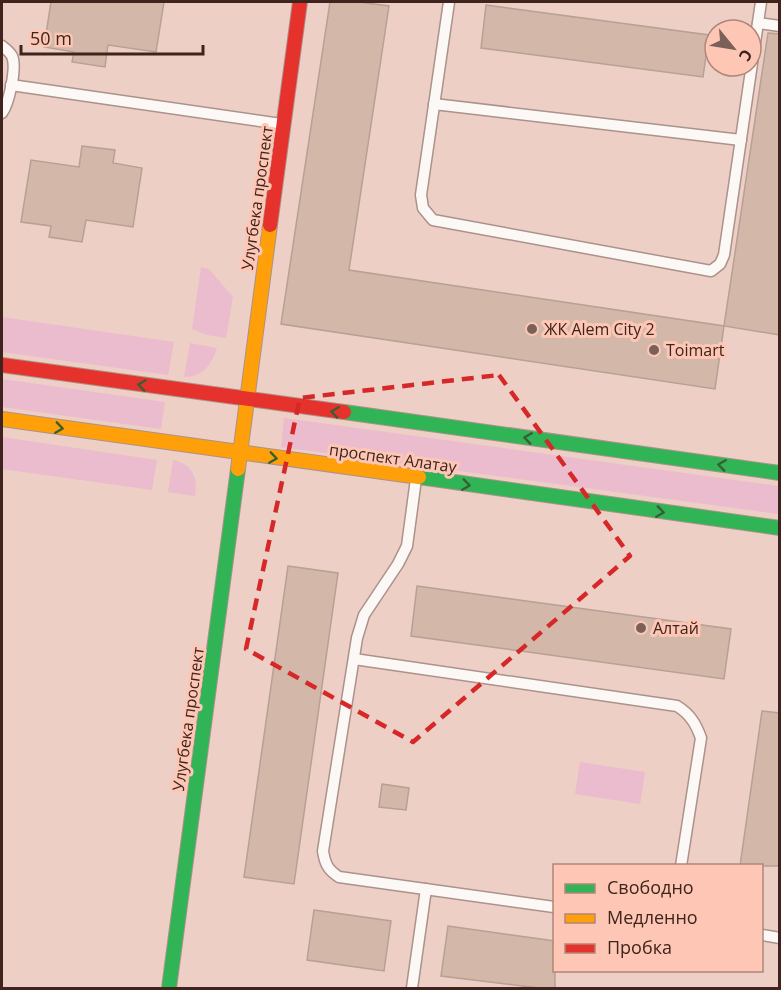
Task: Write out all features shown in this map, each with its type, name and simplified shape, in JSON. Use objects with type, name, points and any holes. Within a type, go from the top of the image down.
[{"type":"main road","name":"Улугбека проспект","points":[[169,988],[300,2]]},
{"type":"main road","points":[[2,365],[780,473]]},
{"type":"main road","name":"проспект Алатау","points":[[2,420],[780,528]]},
{"type":"lane","points":[[449,2],[421,195],[423,208],[433,220],[711,271],[720,264],[724,255],[750,78]]},
{"type":"lane","points":[[759,18],[761,2]]},
{"type":"lane","points":[[763,24],[780,26]]},
{"type":"lane","points":[[2,46],[10,52],[13,61],[11,85],[2,113]]},
{"type":"lane","points":[[11,85],[284,124]]},
{"type":"lane","points":[[434,104],[741,140]]},
{"type":"lane","points":[[416,478],[407,546],[398,564],[364,615],[357,638],[323,851],[325,863],[330,871],[339,877],[553,907]]},
{"type":"lane","points":[[354,659],[677,706],[686,711],[695,723],[701,738],[681,864]]},
{"type":"lane","points":[[412,988],[426,889]]},
{"type":"lane","points":[[763,935],[780,938]]},
{"type":"highlighted area","points":[[499,375],[630,556],[413,742],[246,649],[300,398]]},
{"type":"shaded area","points":[[201,267],[209,269],[233,297],[226,338],[207,335],[192,329]]},
{"type":"shaded area","points":[[2,317],[174,342],[168,375],[2,352]]},
{"type":"shaded area","points":[[190,343],[217,348],[205,369],[196,375],[184,377]]},
{"type":"shaded area","points":[[2,379],[165,402],[161,429],[2,407]]},
{"type":"shaded area","points":[[284,418],[779,486],[779,514],[281,447]]},
{"type":"shaded area","points":[[2,437],[157,460],[152,490],[2,469]]},
{"type":"shaded area","points":[[173,460],[185,465],[192,472],[195,496],[168,492]]},
{"type":"shaded area","points":[[580,762],[645,772],[640,804],[575,794]]},
{"type":"building","points":[[51,2],[164,2],[156,52],[108,45],[105,67],[72,62],[74,52],[44,47]]},
{"type":"building","points":[[330,2],[359,2],[389,6],[349,270],[724,326],[715,389],[281,324]]},
{"type":"building","points":[[486,5],[703,34],[703,77],[481,48]]},
{"type":"building","points":[[768,33],[780,34],[780,335],[724,326]]},
{"type":"building","points":[[82,146],[115,150],[113,163],[142,168],[133,227],[86,220],[82,242],[49,237],[51,226],[21,222],[31,160],[79,167]]},
{"type":"building","points":[[288,566],[338,573],[294,884],[244,877]]},
{"type":"building","points":[[417,586],[731,629],[724,679],[411,636]]},
{"type":"building","points":[[762,711],[780,713],[780,866],[740,864]]},
{"type":"building","points":[[382,784],[409,788],[406,810],[379,807]]},
{"type":"building","points":[[314,910],[391,921],[384,971],[307,960]]},
{"type":"building","points":[[448,926],[553,941],[555,988],[441,976]]},
{"type":"traffic: fast","points":[[344,412],[780,473]]},
{"type":"traffic: fast","points":[[169,988],[238,469]]},
{"type":"traffic: fast","points":[[419,477],[780,528]]},
{"type":"traffic: slow","points":[[238,469],[270,225]]},
{"type":"traffic: slow","points":[[2,419],[419,477]]},
{"type":"traffic: jam","points":[[270,225],[300,2]]},
{"type":"traffic: jam","points":[[2,365],[344,412]]},
{"type":"place","name":"ЖК Alem City 2","points":[[532,329]]},
{"type":"place","name":"Toimart","points":[[654,350]]},
{"type":"place","name":"Алтай","points":[[641,628]]}]
